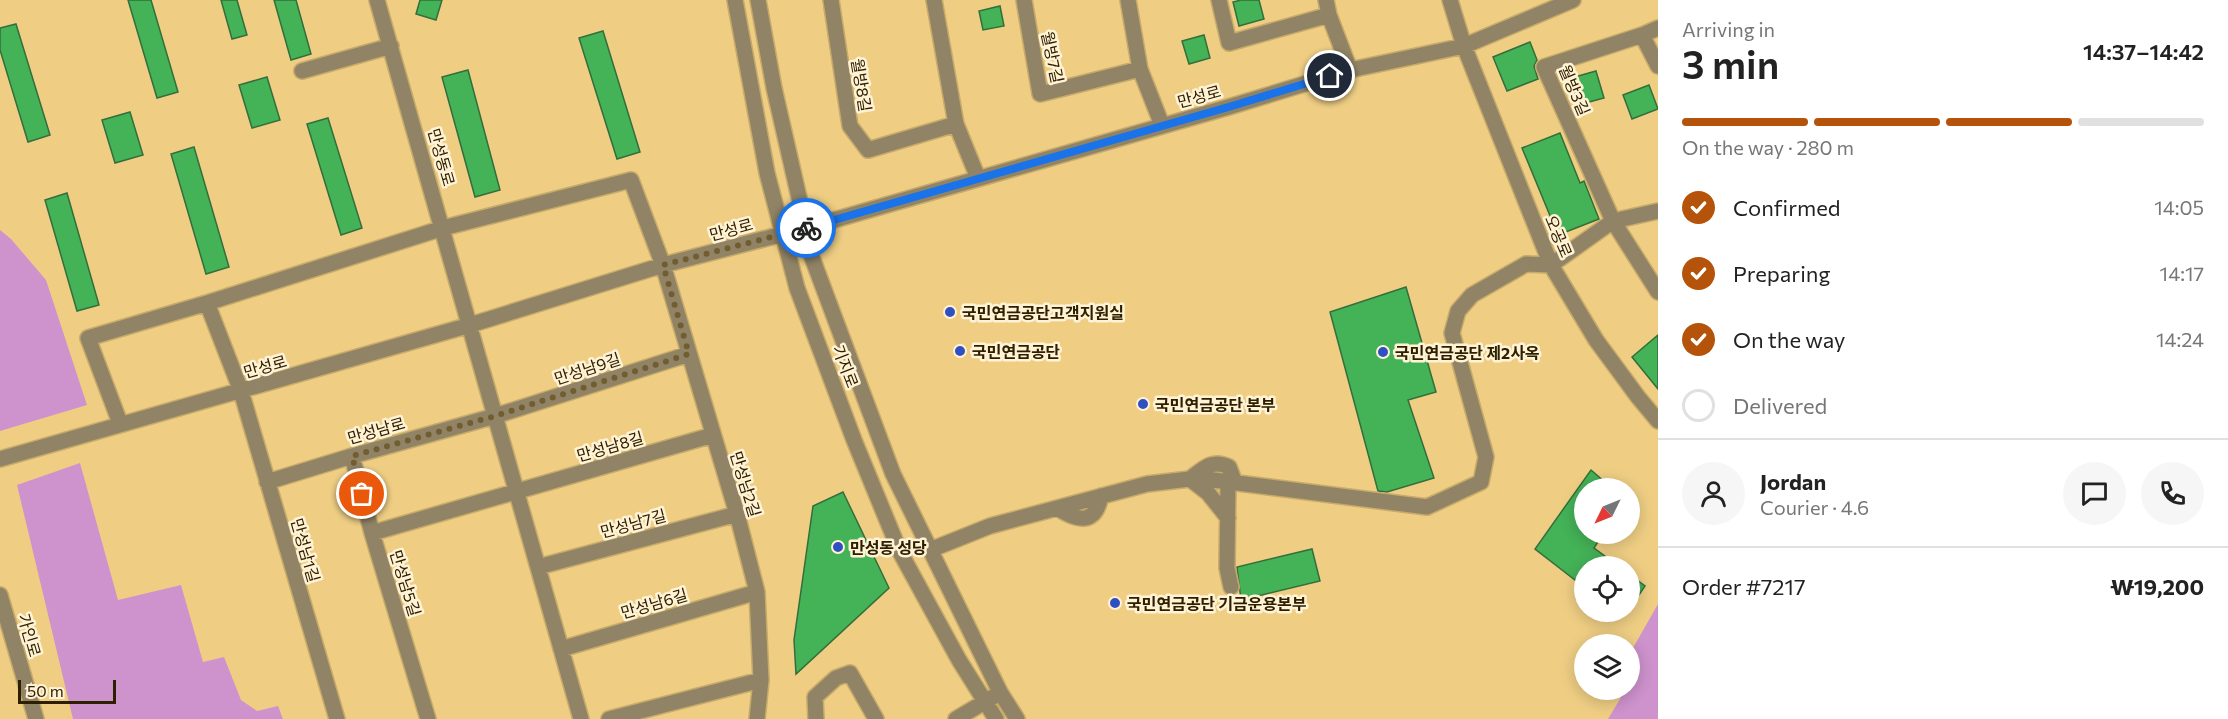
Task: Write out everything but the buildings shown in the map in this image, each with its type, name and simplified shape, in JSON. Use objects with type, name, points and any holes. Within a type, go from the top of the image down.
[{"type":"street","name":"만성동로","points":[[377,0],[470,325]]},
{"type":"street","name":"기지로","points":[[735,0],[767,173],[797,288],[854,440],[900,552],[959,660],[996,719]]},
{"type":"street","name":"기지로","points":[[758,0],[774,88],[810,252],[893,474],[1000,692],[1017,719]]},
{"type":"street","name":"월방8길","points":[[831,0],[850,126],[868,150],[956,124]]},
{"type":"street","points":[[934,0],[956,124],[978,178]]},
{"type":"street","name":"월방7길","points":[[1024,0],[1040,94],[1140,69]]},
{"type":"street","points":[[1128,0],[1140,69],[1162,125]]},
{"type":"street","points":[[1219,0],[1229,43],[1328,8],[1350,70]]},
{"type":"street","name":"오공로","points":[[1450,0],[1464,46],[1551,265],[1596,340],[1658,421]]},
{"type":"street","name":"만성로","points":[[0,459],[470,325],[663,265],[806,228],[1350,70],[1464,46],[1573,0]]},
{"type":"street","name":"월방3길","points":[[1658,28],[1544,67],[1613,221],[1658,292]]},
{"type":"street","points":[[1642,35],[1658,66]]},
{"type":"street","points":[[302,71],[391,46]]},
{"type":"street","name":"만성남2길","points":[[443,228],[631,180],[663,265],[737,514],[757,592],[761,680],[758,719]]},
{"type":"street","points":[[1232,482],[1427,507],[1481,482],[1486,457],[1452,333],[1458,311],[1472,295],[1526,264],[1551,265],[1613,221],[1658,211]]},
{"type":"street","points":[[120,423],[88,338],[443,228]]},
{"type":"street","name":"만성남1길","points":[[207,303],[241,392],[337,719]]},
{"type":"street","points":[[470,325],[581,719]]},
{"type":"street","name":"만성남9길","points":[[495,416],[689,354]]},
{"type":"street","name":"만성남로","points":[[267,482],[495,416]]},
{"type":"street","name":"만성남8길","points":[[517,492],[713,435]]},
{"type":"street","name":"만성남5길","points":[[352,456],[372,533],[428,719]]},
{"type":"street","points":[[930,550],[990,526],[1147,484],[1190,479],[1209,464],[1221,463],[1229,467],[1232,482],[1228,518],[1227,568],[1231,587]]},
{"type":"street","points":[[1190,479],[1208,493],[1228,518]]},
{"type":"street","points":[[372,533],[517,492]]},
{"type":"street","name":"만성남7길","points":[[538,567],[737,514]]},
{"type":"street","name":"만성남6길","points":[[561,649],[757,592]]},
{"type":"street","name":"가인로","points":[[0,595],[36,719]]},
{"type":"street","points":[[816,719],[815,697],[836,678],[850,673],[876,719]]},
{"type":"street","points":[[609,719],[761,680]]},
{"type":"street","points":[[956,719],[1000,692]]},
{"type":"shaded area","points":[[0,230],[11,239],[46,280],[87,405],[0,431]]},
{"type":"shaded area","points":[[80,463],[118,600],[181,585],[203,662],[224,657],[241,700],[257,711],[278,706],[283,719],[73,719],[17,485]]},
{"type":"shaded area","points":[[1658,604],[1658,719],[1608,719],[1619,700],[1640,700],[1640,636]]},
{"type":"way so far","points":[[362,494],[352,456],[495,416],[689,354],[663,265],[806,228]]},
{"type":"place","name":"국민연금공단고객지원실","points":[[950,312]]},
{"type":"place","name":"국민연금공단","points":[[960,351]]},
{"type":"place","name":"국민연금공단 제2사옥","points":[[1383,352]]},
{"type":"place","name":"국민연금공단 본부","points":[[1143,404]]},
{"type":"place","name":"만성동 성당","points":[[838,547]]},
{"type":"place","name":"국민연금공단 기금운용본부","points":[[1115,603]]},
{"type":"route","points":[[806,228],[1330,76]]}]
